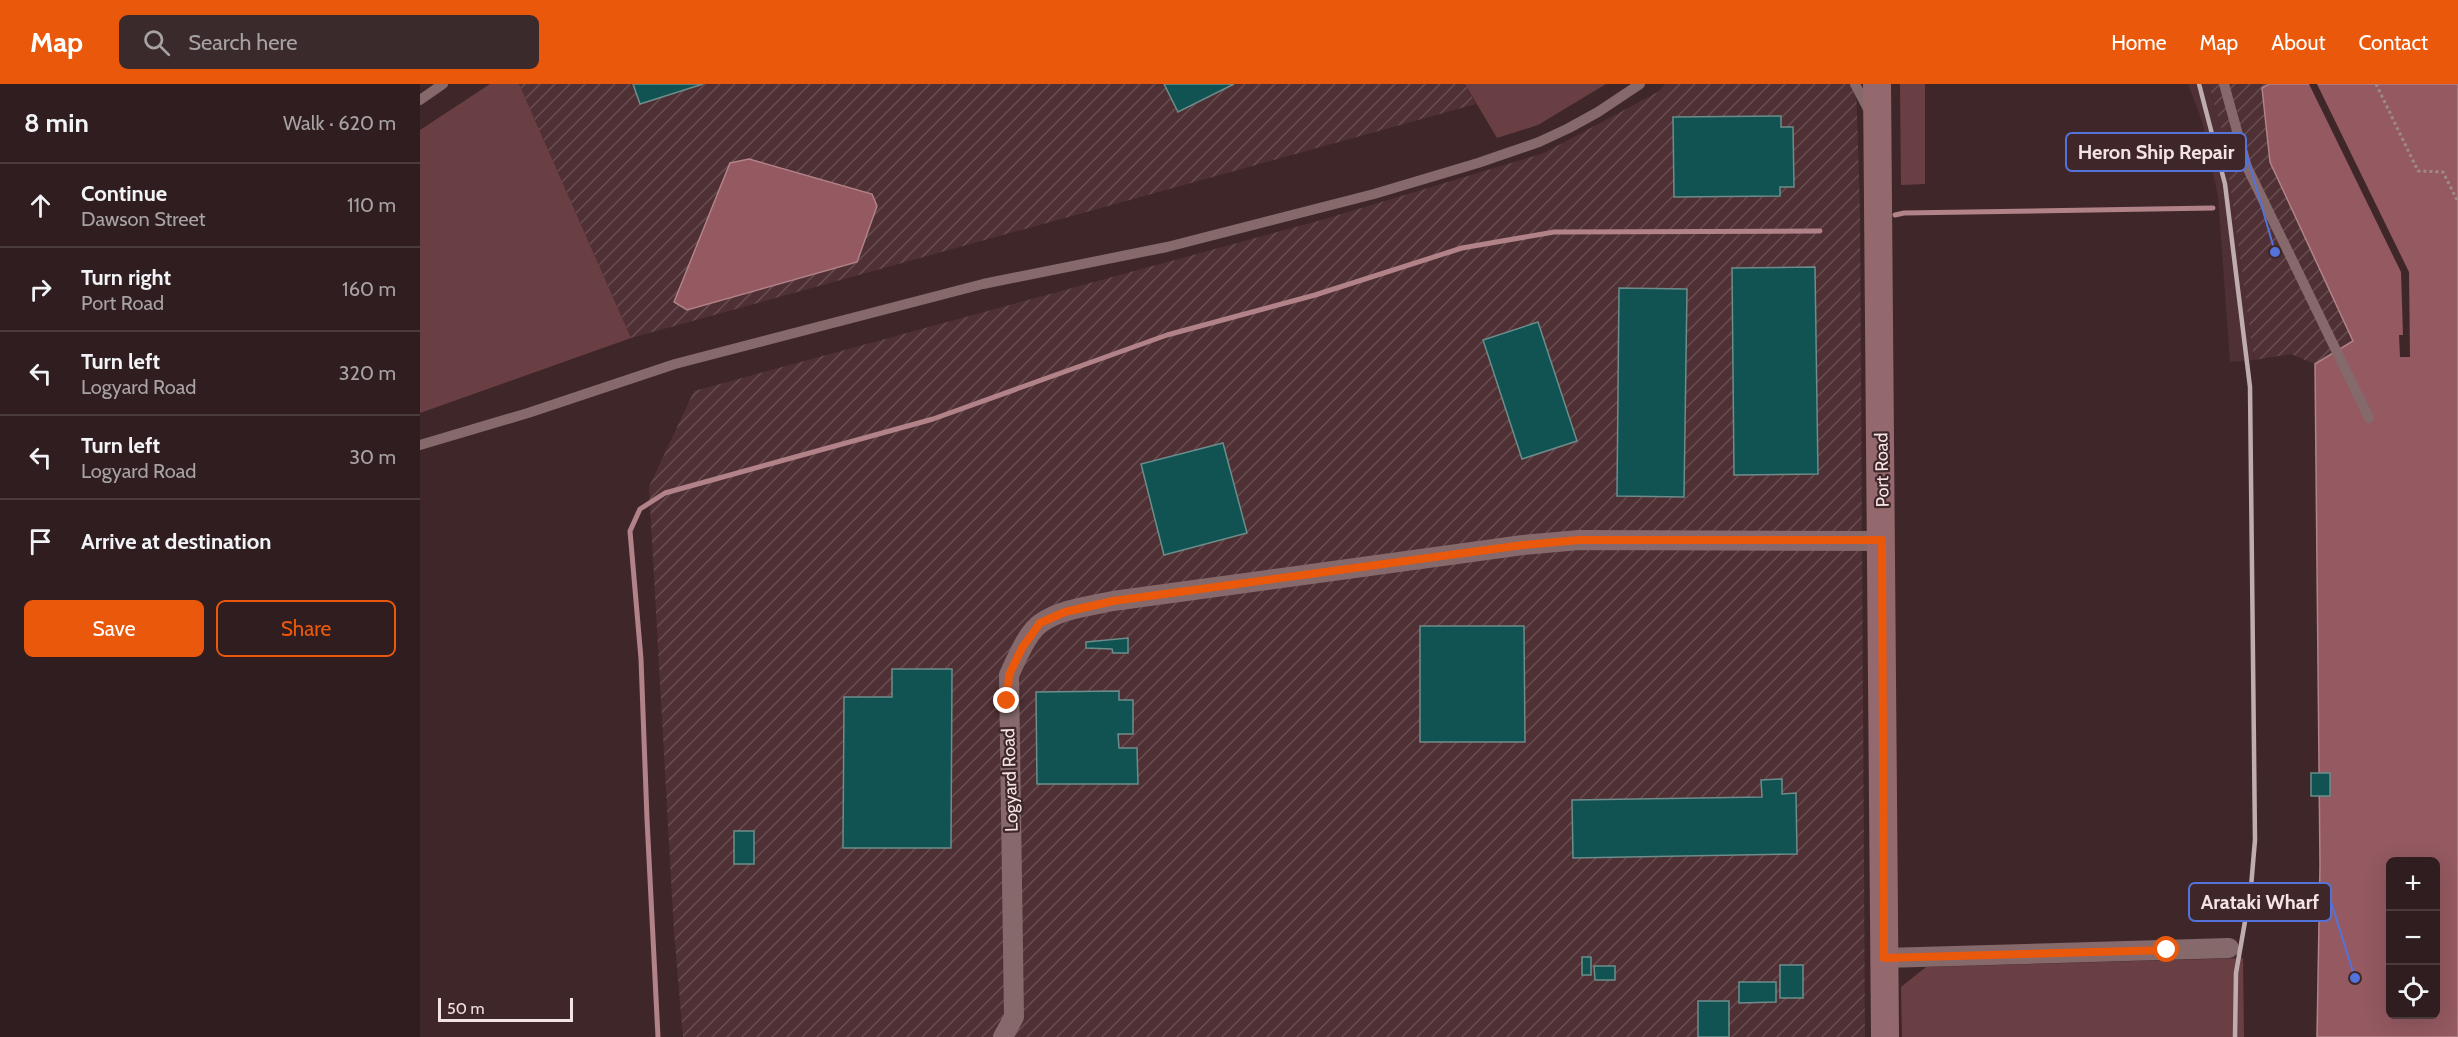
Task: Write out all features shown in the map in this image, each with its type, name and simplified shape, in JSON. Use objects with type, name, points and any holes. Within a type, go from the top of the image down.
[{"type":"main road","name":"Port Road","points":[[1877,84],[1885,1037]]},
{"type":"street","name":"Logyard Road","points":[[1003,1037],[1014,1017],[1009,675],[1022,648],[1040,623],[1065,612],[1113,601],[1523,545],[1579,540],[1882,540]]},
{"type":"street","points":[[1884,958],[2229,948]]},
{"type":"lane","points":[[420,100],[443,84]]},
{"type":"lane","points":[[420,445],[528,413],[675,364],[983,284],[1167,247],[1374,194],[1539,142],[1569,128],[1640,84]]},
{"type":"lane","points":[[1856,84],[1878,128]]},
{"type":"lane","points":[[2224,84],[2247,167],[2369,418]]},
{"type":"path","points":[[2376,84],[2418,171],[2443,172],[2458,202]]},
{"type":"shaded area","points":[[490,84],[519,84],[631,338],[420,413],[420,130]]},
{"type":"shaded area","points":[[519,84],[1465,84],[1476,104],[631,338]]},
{"type":"shaded area","points":[[1465,84],[1606,84],[1538,125],[1497,138]]},
{"type":"shaded area","points":[[1666,84],[1856,84],[1860,212],[1865,1037],[683,1037],[674,931],[649,487],[694,391],[1325,219],[1544,153],[1658,92]]},
{"type":"shaded area","points":[[1900,84],[1925,84],[1925,184],[1901,185]]},
{"type":"shaded area","points":[[2188,84],[2208,84],[2223,133],[2254,360],[2230,362],[2218,196],[2202,121]]},
{"type":"shaded area","points":[[2208,84],[2269,84],[2262,88],[2270,162],[2353,341],[2315,364],[2291,354],[2254,360],[2223,133]]},
{"type":"shaded area","points":[[2269,84],[2458,84],[2458,1037],[2317,1037],[2320,865],[2315,364],[2353,341],[2270,162],[2262,88]]},
{"type":"shaded area","points":[[749,159],[872,194],[877,206],[857,262],[687,310],[674,302],[730,163]]},
{"type":"shaded area","points":[[2243,958],[2244,1037],[1902,1037],[1901,987],[1926,967]]},
{"type":"pier","points":[[2309,84],[2317,84],[2409,272],[2410,357],[2400,357],[2399,335],[2403,335],[2401,272]]},
{"type":"building","points":[[633,84],[703,84],[640,104]]},
{"type":"building","points":[[1164,84],[1234,84],[1178,112]]},
{"type":"building","points":[[1781,116],[1781,127],[1793,127],[1794,187],[1780,187],[1780,196],[1674,197],[1673,117]]},
{"type":"building","points":[[1815,267],[1818,474],[1734,475],[1732,268]]},
{"type":"building","points":[[1619,288],[1687,289],[1684,497],[1617,496]]},
{"type":"building","points":[[1538,322],[1577,441],[1522,459],[1483,340]]},
{"type":"building","points":[[1223,443],[1247,533],[1164,555],[1141,464]]},
{"type":"building","points":[[1420,626],[1524,626],[1525,742],[1420,742]]},
{"type":"building","points":[[1128,638],[1128,653],[1113,653],[1112,649],[1086,648],[1086,642]]},
{"type":"building","points":[[892,669],[952,669],[951,848],[843,848],[844,697],[892,697]]},
{"type":"building","points":[[1119,691],[1119,700],[1133,700],[1133,734],[1118,734],[1119,748],[1137,748],[1138,784],[1037,784],[1036,692]]},
{"type":"building","points":[[2311,773],[2330,773],[2330,796],[2311,796]]},
{"type":"building","points":[[1782,779],[1782,794],[1796,793],[1797,854],[1573,858],[1572,800],[1762,797],[1761,780]]},
{"type":"building","points":[[734,831],[754,831],[754,864],[734,864]]},
{"type":"building","points":[[1582,957],[1591,957],[1591,975],[1582,975]]},
{"type":"building","points":[[1780,965],[1803,965],[1803,998],[1780,998]]},
{"type":"building","points":[[1594,966],[1615,966],[1615,980],[1595,980]]},
{"type":"building","points":[[1739,982],[1776,982],[1776,1002],[1739,1003]]},
{"type":"building","points":[[1698,1001],[1729,1001],[1729,1037],[1698,1037]]},
{"type":"waterway","points":[[1895,215],[1904,213],[2213,208]]},
{"type":"waterway","points":[[658,1037],[641,659],[630,531],[640,509],[665,493],[933,419],[1167,335],[1315,295],[1462,248],[1554,232],[1820,231]]},
{"type":"railway","points":[[2199,84],[2225,184],[2250,387],[2255,840],[2251,887],[2236,973],[2235,1037]]},
{"type":"place","name":"Heron Ship Repair","points":[[2275,252]]},
{"type":"place","name":"Arataki Wharf","points":[[2355,978]]},
{"type":"route","points":[[1007,701],[1009,675],[1022,648],[1040,623],[1065,612],[1113,601],[1523,545],[1579,540],[1882,540],[1884,958],[2167,950]]}]
